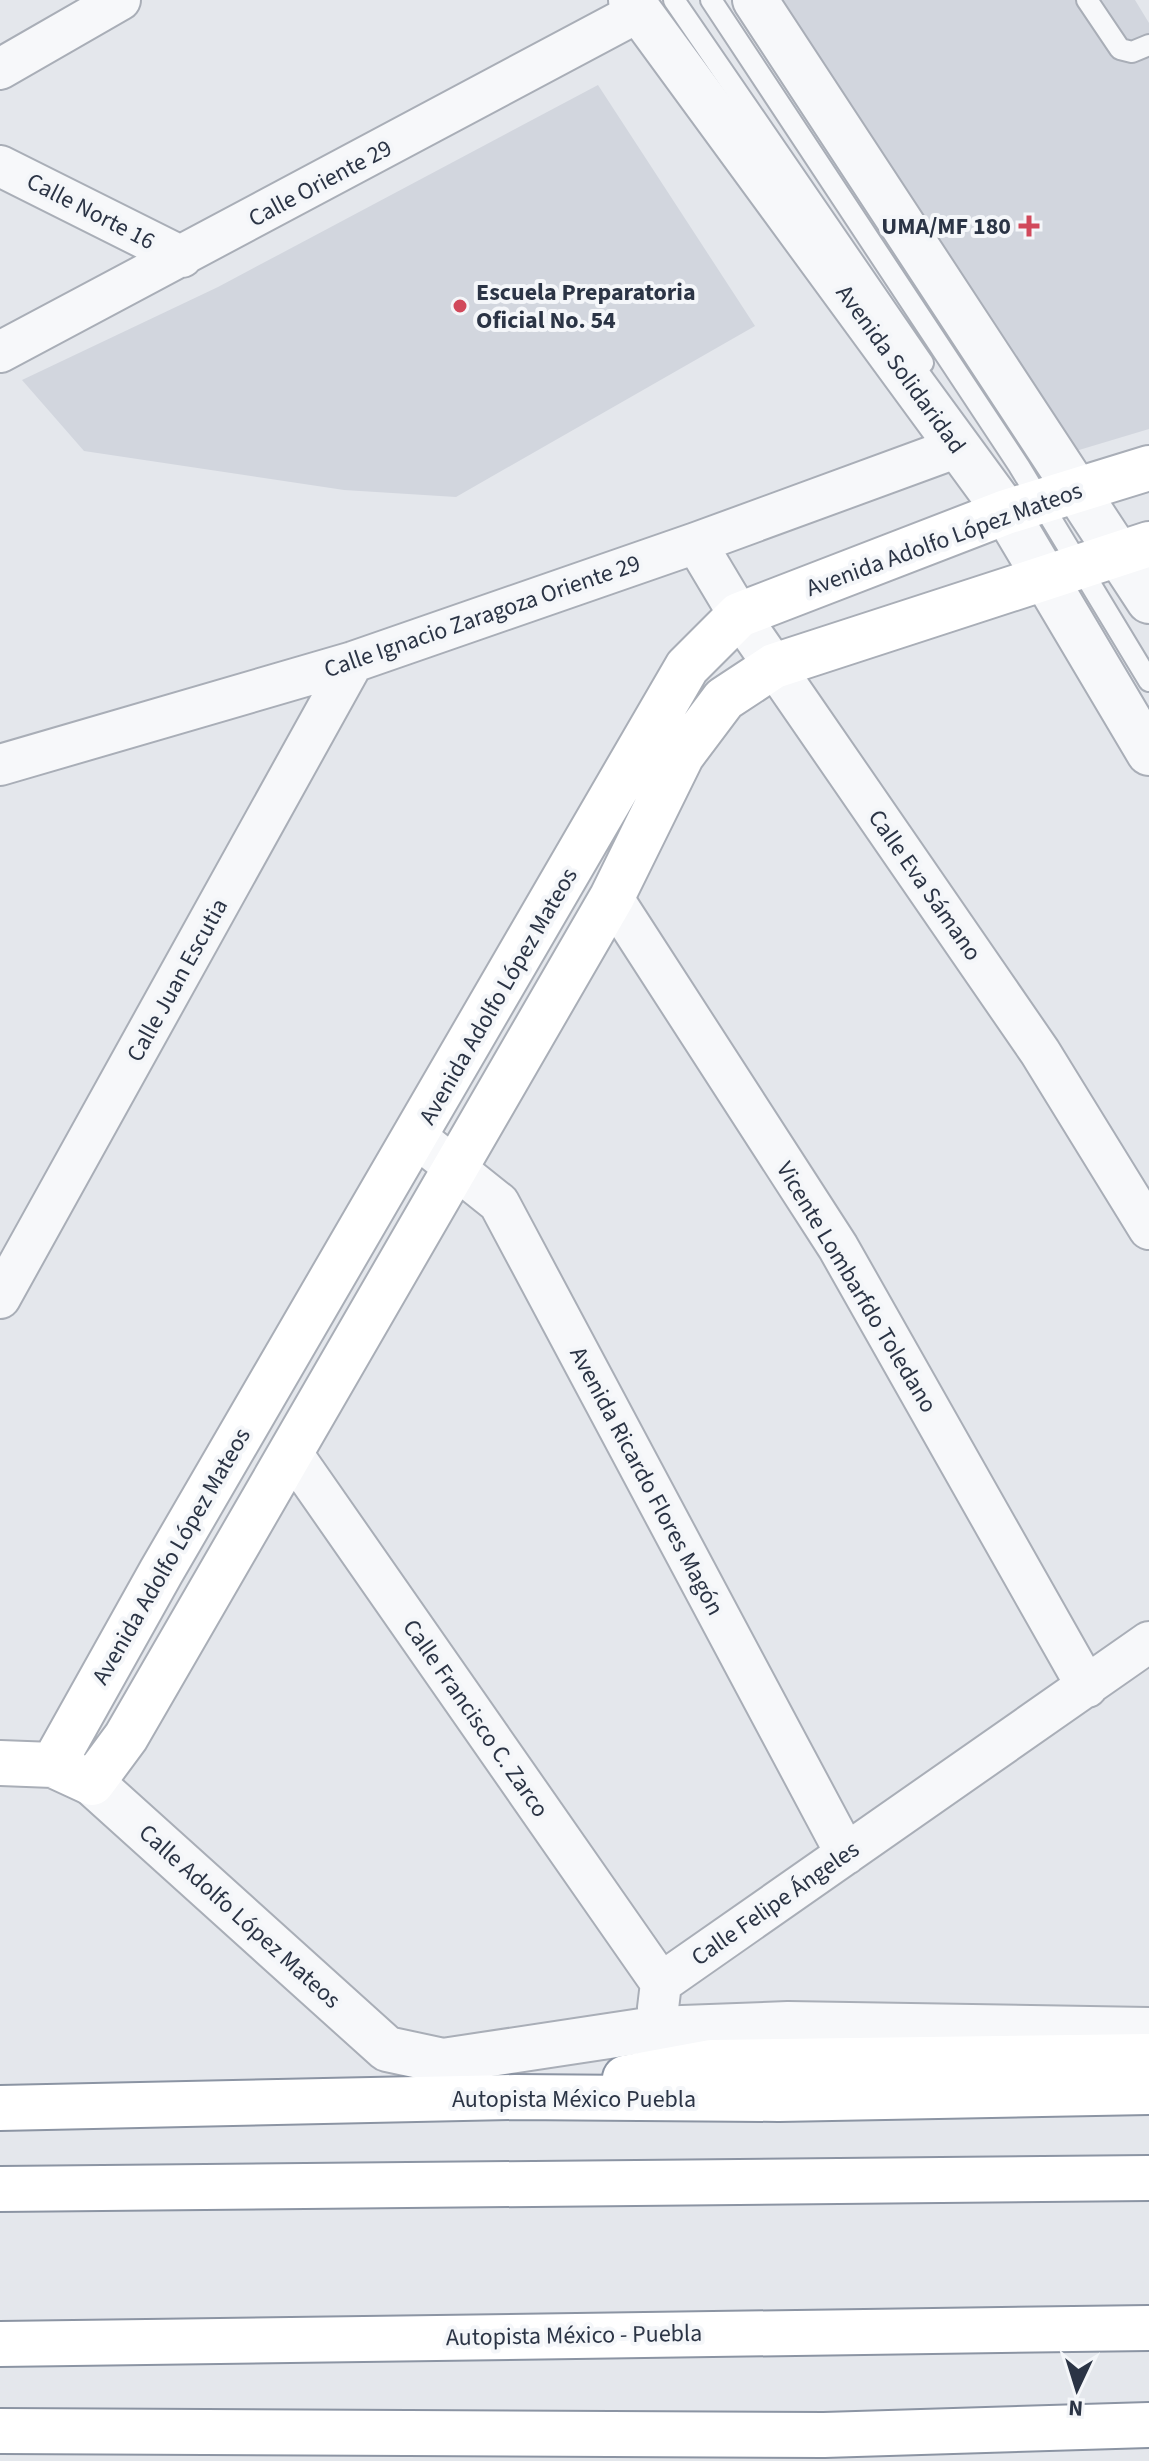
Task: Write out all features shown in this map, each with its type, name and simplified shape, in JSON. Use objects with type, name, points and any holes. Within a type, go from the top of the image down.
[{"type":"main road","name":"Avenida Adolfo López Mateos","points":[[53,1765],[687,667],[739,615],[1036,503],[1149,468]]},
{"type":"main road","name":"Avenida Adolfo López Mateos","points":[[92,1783],[126,1737],[612,897],[682,755],[724,699],[774,666],[1091,562]]},
{"type":"main road","points":[[0,1763],[53,1765],[92,1783]]},
{"type":"main road","points":[[515,2097],[712,2062],[1149,2056]]},
{"type":"main road","name":"Autopista México Puebla","points":[[0,2108],[515,2097],[779,2099],[1149,2092]]},
{"type":"main road","points":[[0,2189],[1149,2178]]},
{"type":"main road","name":"Autopista México - Puebla","points":[[0,2344],[1149,2328]]},
{"type":"main road","points":[[0,2431],[824,2435],[1149,2425]]},
{"type":"street","points":[[0,69],[120,0]]},
{"type":"street","name":"Avenida Solidaridad","points":[[755,0],[1036,503],[1091,562],[1149,753]]},
{"type":"street","name":"Avenida Solidaridad","points":[[648,4],[958,447],[1036,503],[1091,562],[1149,601]]},
{"type":"street","name":"Calle Oriente 29","points":[[0,352],[182,257],[648,4]]},
{"type":"street","name":"Calle Norte 16","points":[[0,166],[182,257]]},
{"type":"street","name":"Calle Ignacio Zaragoza Oriente 29","points":[[0,765],[353,662],[696,543],[958,447]]},
{"type":"street","name":"Calle Eva Sámano","points":[[696,543],[739,615],[1040,1052],[1149,1229]]},
{"type":"street","name":"Calle Juan Escutia","points":[[0,1298],[353,662]]},
{"type":"street","name":"Vicente Lombarfdo Toledano","points":[[612,897],[838,1247],[1087,1687]]},
{"type":"street","name":"Avenida Ricardo Flores Magón","points":[[415,1136],[499,1203],[846,1854]]},
{"type":"street","name":"Calle Francisco C. Zarco","points":[[291,1452],[661,1983]]},
{"type":"street","name":"Calle Felipe Ángeles","points":[[661,1983],[1149,1642]]},
{"type":"street","name":"Calle Adolfo López Mateos","points":[[92,1783],[387,2049],[443,2061],[655,2029]]},
{"type":"street","points":[[661,1983],[655,2029],[788,2024],[1149,2030]]},
{"type":"lane","points":[[711,0],[1036,503]]},
{"type":"lane","points":[[1087,0],[1120,49],[1132,52],[1149,45]]},
{"type":"lane","points":[[648,4],[1036,503]]},
{"type":"lane","points":[[1091,562],[1149,681]]},
{"type":"lane","points":[[1091,562],[1149,717]]},
{"type":"shaded area","name":"UMA/MF 180","points":[[774,0],[1135,0],[1149,23],[1149,429],[1049,459]]},
{"type":"shaded area","name":"Escuela Preparatoria Oficial No. 54","points":[[598,85],[755,326],[456,497],[344,490],[84,451],[22,380],[218,287]]},
{"type":"place","name":"UMA/MF 180","points":[[1029,226]]},
{"type":"place","name":"Escuela Preparatoria Oficial No. 54","points":[[460,306]]}]
